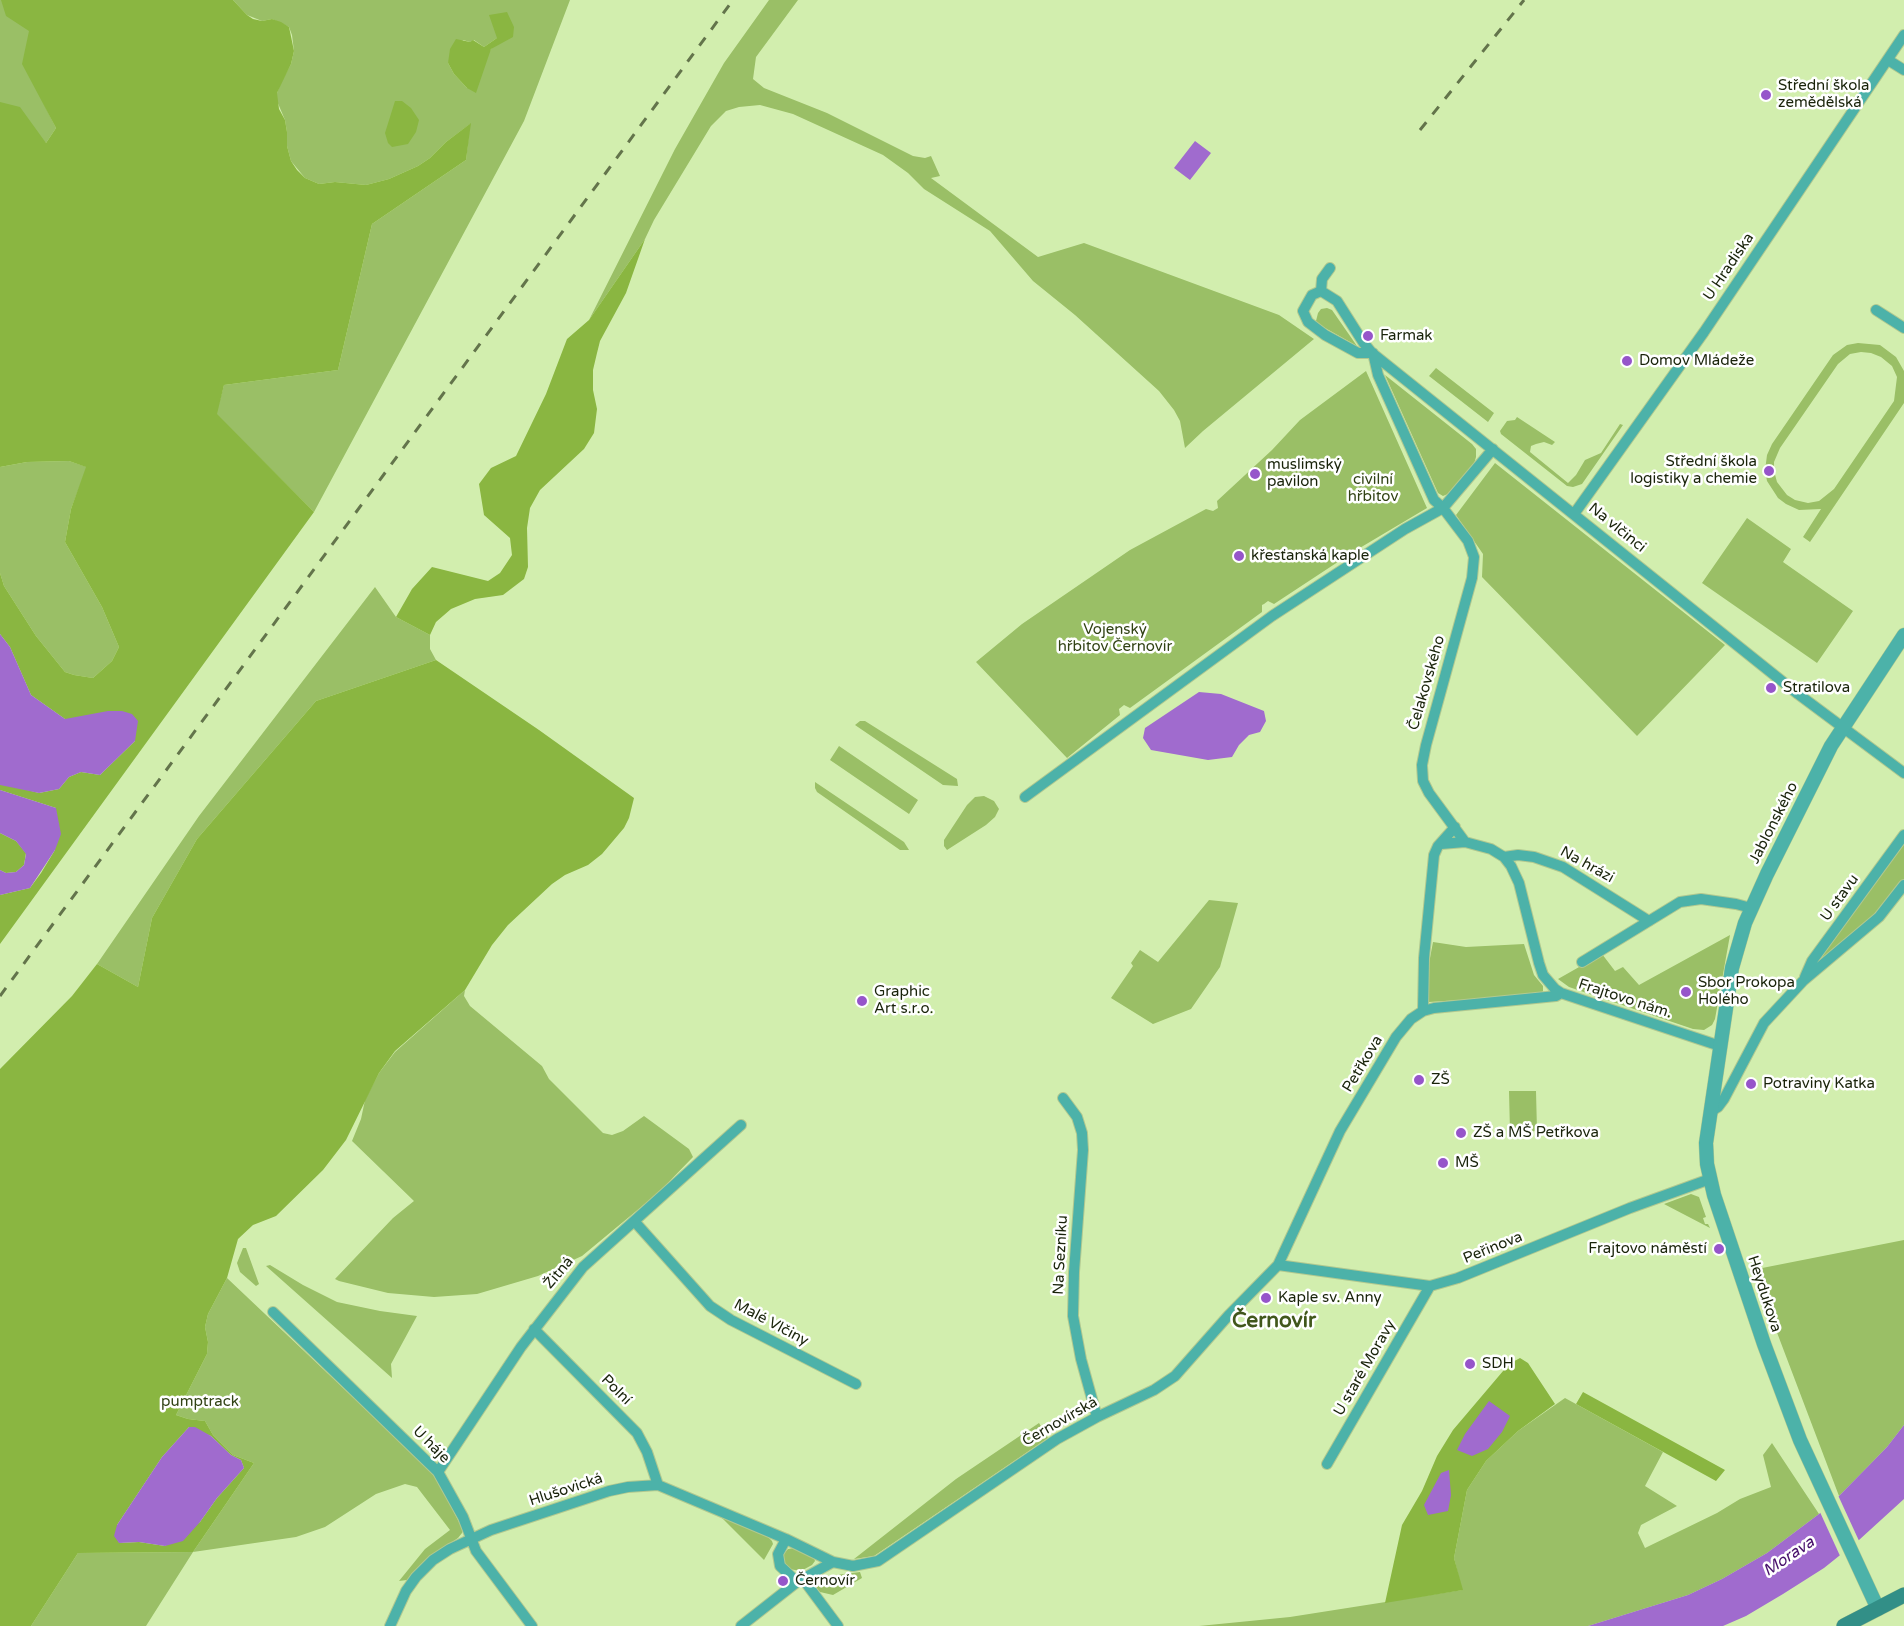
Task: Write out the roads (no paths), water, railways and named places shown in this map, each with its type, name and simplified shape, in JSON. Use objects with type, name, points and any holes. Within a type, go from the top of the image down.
[{"type":"main road","points":[[1844,1626],[1904,1594]]},
{"type":"street","name":"U Hradiska","points":[[1574,514],[1704,332],[1904,35]]},
{"type":"street","points":[[1888,60],[1904,70]]},
{"type":"street","points":[[1320,291],[1322,279],[1330,268]]},
{"type":"street","name":"Na vlčinci","points":[[1372,353],[1358,353],[1325,335],[1308,322],[1303,311],[1312,296],[1320,291],[1337,301],[1372,353],[1842,728]]},
{"type":"street","points":[[1876,310],[1904,328]]},
{"type":"street","name":"Čelakovského","points":[[1372,353],[1378,375],[1434,500],[1443,508],[1471,547],[1474,563],[1472,578],[1425,745],[1422,765],[1425,786],[1465,842]]},
{"type":"street","points":[[1025,797],[1272,616],[1405,529],[1443,508],[1493,449]]},
{"type":"street","name":"Jablonského","points":[[1720,1046],[1734,958],[1751,909],[1842,728],[1904,635]]},
{"type":"street","points":[[1842,728],[1904,773]]},
{"type":"street","points":[[1455,827],[1436,849],[1434,859],[1424,958],[1423,1011],[1556,996],[1561,993]]},
{"type":"street","name":"U stavu","points":[[1803,981],[1812,961],[1904,835]]},
{"type":"street","points":[[1441,844],[1465,842],[1484,846],[1504,857]]},
{"type":"street","name":"Na hrázi","points":[[1504,857],[1518,855],[1534,857],[1563,867],[1649,921]]},
{"type":"street","name":"Frajtovo nám.","points":[[1504,857],[1516,873],[1543,975],[1550,984],[1561,993],[1720,1046]]},
{"type":"street","name":"U stavu","points":[[1710,1112],[1724,1100],[1758,1033],[1803,981],[1879,917],[1904,885]]},
{"type":"street","name":"Frajtovo nám.","points":[[1582,963],[1680,902],[1701,899],[1736,903],[1751,909]]},
{"type":"street","name":"Petřkova","points":[[1278,1265],[1340,1131],[1401,1029],[1410,1019],[1423,1011]]},
{"type":"street","name":"Heydukova","points":[[1720,1046],[1706,1151],[1710,1179],[1764,1344],[1792,1420],[1878,1609]]},
{"type":"street","name":"Na Sezníku","points":[[1063,1098],[1077,1117],[1082,1133],[1083,1150],[1073,1317],[1081,1359],[1097,1417]]},
{"type":"street","name":"Žitná","points":[[438,1472],[534,1329],[583,1267],[741,1125]]},
{"type":"street","name":"Peřinova","points":[[1278,1265],[1430,1286],[1458,1278],[1630,1208],[1710,1179]]},
{"type":"street","name":"Malé Vlčiny","points":[[635,1222],[710,1306],[731,1320],[856,1384]]},
{"type":"street","name":"Černovírská","points":[[833,1562],[853,1566],[878,1561],[1057,1439],[1154,1390],[1175,1376],[1228,1316],[1278,1265]]},
{"type":"street","name":"U staré Moravy","points":[[1327,1464],[1430,1286]]},
{"type":"street","name":"U háje","points":[[273,1312],[438,1472],[463,1517],[479,1555],[532,1626]]},
{"type":"street","name":"Polní","points":[[534,1329],[637,1432],[647,1452],[658,1485]]},
{"type":"street","name":"Hlušovická","points":[[390,1626],[406,1590],[416,1577],[440,1555],[471,1538],[609,1491],[658,1485],[786,1539],[833,1562]]},
{"type":"street","points":[[786,1539],[778,1554],[780,1566],[800,1581],[838,1626]]},
{"type":"street","points":[[741,1626],[800,1581],[833,1562]]},
{"type":"water","points":[[1195,141],[1211,153],[1190,180],[1174,168]]},
{"type":"water","points":[[0,634],[10,647],[31,695],[65,719],[108,711],[122,711],[132,714],[138,721],[135,741],[100,775],[81,772],[69,777],[59,789],[39,793],[0,785]]},
{"type":"water","points":[[1199,692],[1221,694],[1264,711],[1266,721],[1260,732],[1249,735],[1232,757],[1208,760],[1151,750],[1143,738],[1145,728]]},
{"type":"water","points":[[0,790],[56,808],[61,834],[55,850],[30,888],[0,895],[0,870],[6,873],[16,872],[24,865],[26,854],[16,841],[0,833]]},
{"type":"water","points":[[1489,1401],[1510,1416],[1502,1432],[1488,1449],[1472,1456],[1457,1450],[1465,1434]]},
{"type":"water","name":"Morava","points":[[1904,1425],[1904,1499],[1824,1568],[1746,1616],[1723,1626],[1588,1626],[1688,1595],[1722,1579],[1767,1553],[1839,1496],[1887,1447]]},
{"type":"water","points":[[189,1427],[195,1427],[211,1436],[231,1455],[241,1460],[244,1468],[183,1541],[165,1546],[139,1542],[119,1543],[114,1536],[117,1525],[162,1457]]},
{"type":"water","points":[[1449,1470],[1451,1495],[1448,1511],[1428,1515],[1424,1505],[1441,1473]]},
{"type":"railway","points":[[0,996],[733,0]]},
{"type":"railway","points":[[1420,130],[1524,0]]},
{"type":"place","name":"Střední škola zemědělská","points":[[1766,95]]},
{"type":"place","name":"Farmak","points":[[1368,336]]},
{"type":"place","name":"Domov Mládeže","points":[[1627,361]]},
{"type":"place","name":"Střední škola logistiky a chemie","points":[[1769,471]]},
{"type":"place","name":"muslimský pavilon","points":[[1255,474]]},
{"type":"place","name":"křesťanská kaple","points":[[1239,556]]},
{"type":"place","name":"Stratilova","points":[[1771,688]]},
{"type":"place","name":"Sbor Prokopa Holého","points":[[1686,992]]},
{"type":"place","name":"Graphic Art s.r.o.","points":[[862,1001]]},
{"type":"place","name":"ZŠ","points":[[1419,1080]]},
{"type":"place","name":"Potraviny Katka","points":[[1751,1084]]},
{"type":"place","name":"ZŠ a MŠ Petřkova","points":[[1461,1133]]},
{"type":"place","name":"MŠ","points":[[1443,1163]]},
{"type":"place","name":"Frajtovo náměstí","points":[[1719,1249]]},
{"type":"place","name":"Kaple sv. Anny","points":[[1266,1298]]},
{"type":"place","name":"SDH","points":[[1470,1364]]},
{"type":"place","name":"Černovír","points":[[783,1581]]},
{"type":"district","name":"Černovír","points":[[1274,1321]]},
{"type":"park label","name":"civilní hřbitov","points":[[1373,488]]},
{"type":"park label","name":"Vojenský hřbitov Černovír","points":[[1115,638]]},
{"type":"park label","name":"pumptrack","points":[[200,1402]]}]
